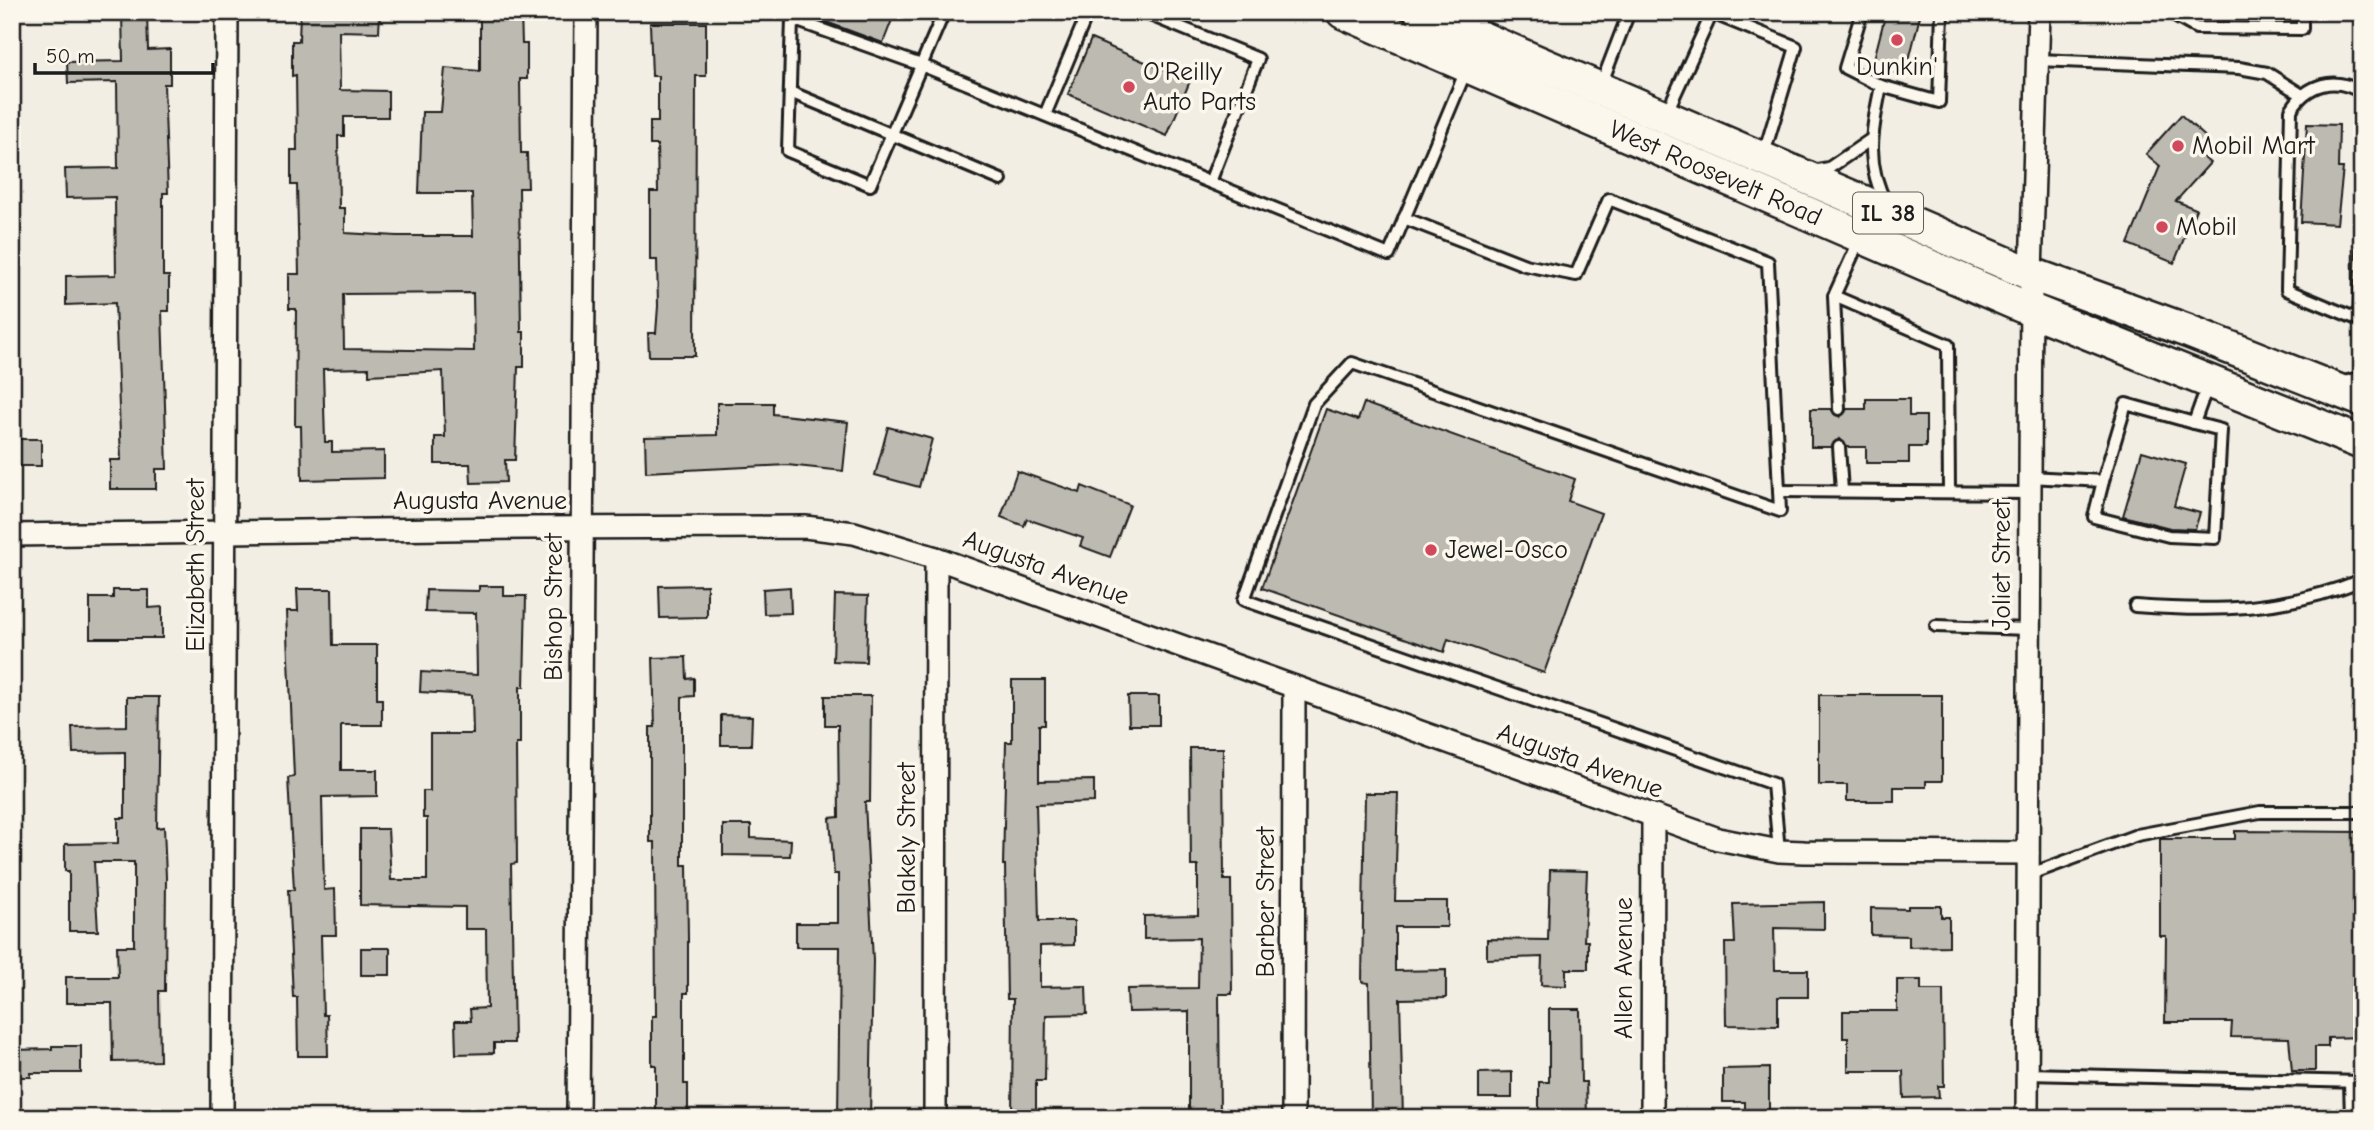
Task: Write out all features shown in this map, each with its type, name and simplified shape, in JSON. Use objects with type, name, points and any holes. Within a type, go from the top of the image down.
[{"type":"main road","name":"West Roosevelt Road","points":[[1343,12],[2031,310],[2362,443]]},
{"type":"main road","name":"West Roosevelt Road","points":[[1421,12],[2031,274],[2188,331],[2362,400]]},
{"type":"street","name":"Elizabeth Street","points":[[222,1118],[227,12]]},
{"type":"street","name":"Bishop Street","points":[[578,1118],[586,12]]},
{"type":"street","name":"Joliet Street","points":[[2027,1118],[2031,274],[2039,12]]},
{"type":"street","name":"Augusta Avenue","points":[[12,535],[805,527],[854,533],[936,558],[1718,839],[1779,851],[2028,853]]},
{"type":"street","name":"Blakely Street","points":[[935,1118],[936,558]]},
{"type":"street","name":"Barber Street","points":[[1293,1118],[1294,687]]},
{"type":"street","name":"Allen Avenue","points":[[1652,1118],[1653,817]]},
{"type":"lane","points":[[944,12],[921,65],[891,134],[870,186],[788,151],[790,16],[921,65],[1389,255],[1468,66]]},
{"type":"lane","points":[[1045,116],[1088,12]]},
{"type":"lane","points":[[1143,12],[1258,58],[1210,182]]},
{"type":"lane","points":[[1600,89],[1629,12]]},
{"type":"lane","points":[[1862,12],[1845,68],[1881,86],[1939,102],[1942,12]]},
{"type":"lane","points":[[2178,12],[2178,18],[2196,28],[2302,29],[2302,12]]},
{"type":"lane","points":[[1664,117],[1712,13],[1796,47],[1762,159]]},
{"type":"lane","points":[[2037,60],[2239,68],[2267,73],[2302,94]]},
{"type":"lane","points":[[1881,86],[1870,140],[1882,195],[1892,215]]},
{"type":"lane","points":[[2362,93],[2351,86],[2312,86],[2302,94],[2291,110],[2287,290],[2360,321],[2362,246]]},
{"type":"lane","points":[[790,92],[1001,180]]},
{"type":"lane","points":[[1797,174],[1829,168],[1870,140]]},
{"type":"lane","points":[[1404,218],[1525,265],[1576,275],[1609,199],[1768,262],[1780,511],[1352,363],[1314,404],[1244,600],[1773,784],[1779,851]]},
{"type":"lane","points":[[1839,409],[1834,296],[1861,237]]},
{"type":"lane","points":[[1834,296],[1948,345],[1949,492]]},
{"type":"lane","points":[[2327,386],[2362,377]]},
{"type":"lane","points":[[2194,423],[2209,382]]},
{"type":"lane","points":[[2126,404],[2194,423],[2221,430],[2215,538],[2169,536],[2094,517],[2126,404]]},
{"type":"lane","points":[[1839,447],[1842,491]]},
{"type":"lane","points":[[1779,491],[1949,492],[2103,481]]},
{"type":"lane","points":[[2135,606],[2204,611],[2268,607],[2329,593],[2362,579]]},
{"type":"lane","points":[[1936,626],[2029,629]]},
{"type":"lane","points":[[2028,875],[2149,833],[2260,812],[2362,812]]},
{"type":"lane","points":[[2027,1074],[2362,1082]]},
{"type":"lane","points":[[2350,1083],[2351,1118]]},
{"type":"building","points":[[122,12],[147,12],[148,50],[170,49],[170,84],[164,84],[168,193],[163,193],[163,276],[169,276],[169,311],[162,311],[167,469],[156,469],[156,489],[110,489],[110,460],[121,460],[115,303],[66,305],[66,276],[116,275],[115,197],[66,198],[65,169],[118,168],[117,82],[68,83],[67,62],[123,61]]},
{"type":"building","points":[[300,12],[380,13],[379,32],[339,31],[340,90],[388,91],[388,117],[344,117],[344,136],[338,136],[339,208],[345,208],[345,233],[473,236],[472,193],[419,193],[422,112],[441,112],[445,68],[480,71],[480,12],[521,12],[522,44],[527,44],[527,79],[520,79],[521,153],[527,153],[528,188],[519,188],[524,367],[518,367],[515,460],[505,460],[506,482],[471,483],[470,464],[435,464],[435,437],[445,437],[443,371],[369,375],[369,368],[323,369],[325,442],[332,442],[332,452],[384,451],[384,478],[302,480],[301,426],[295,426],[296,309],[289,309],[289,274],[299,274],[297,185],[291,185],[291,150],[297,150],[296,75],[292,76],[292,41],[299,41]],"holes":[[[473,293],[474,351],[344,349],[343,294]]]},
{"type":"building","points":[[799,12],[895,12],[883,43]]},
{"type":"building","name":"Dunkin'","points":[[1886,12],[1921,12],[1905,76],[1872,67]]},
{"type":"building","points":[[650,23],[706,23],[706,76],[696,76],[695,356],[649,356],[648,333],[656,333],[658,306],[657,260],[650,260],[650,192],[658,192],[657,145],[650,145],[650,122],[658,122],[658,76],[652,76]]},
{"type":"building","name":"O'Reilly Auto Parts","points":[[1091,39],[1190,81],[1167,136],[1068,94]]},
{"type":"building","points":[[2181,115],[2209,140],[2198,153],[2210,163],[2176,201],[2196,209],[2174,263],[2128,244],[2160,166],[2146,154]]},
{"type":"building","points":[[2307,124],[2339,125],[2338,168],[2343,168],[2337,224],[2301,222]]},
{"type":"building","points":[[1866,399],[1909,399],[1909,416],[1926,416],[1926,447],[1909,447],[1909,463],[1866,463],[1866,447],[1847,447],[1839,439],[1831,447],[1811,447],[1811,409],[1831,409],[1840,417],[1847,409],[1866,409]]},
{"type":"building","points":[[717,403],[773,403],[773,414],[848,422],[843,471],[787,465],[646,472],[645,437],[717,435]]},
{"type":"building","name":"Jewel-Osco","points":[[1364,403],[1575,479],[1568,501],[1601,513],[1544,673],[1448,639],[1444,652],[1262,588],[1326,409],[1358,420]]},
{"type":"building","points":[[888,427],[932,439],[919,487],[875,475]]},
{"type":"building","points":[[17,439],[41,439],[41,466],[17,466]]},
{"type":"building","points":[[2142,451],[2186,464],[2174,506],[2200,513],[2195,529],[2170,528],[2123,516]]},
{"type":"building","points":[[1017,471],[1080,493],[1082,486],[1130,505],[1110,557],[1080,546],[1083,538],[1027,519],[1024,526],[1001,517]]},
{"type":"building","points":[[707,585],[707,617],[660,618],[659,586]]},
{"type":"building","points":[[479,586],[504,586],[504,596],[526,596],[524,687],[520,687],[520,744],[516,744],[517,863],[511,864],[514,1043],[494,1043],[494,1053],[456,1054],[455,1021],[471,1021],[470,1009],[487,1008],[486,929],[465,929],[465,907],[360,905],[360,829],[388,829],[391,880],[427,880],[427,818],[423,818],[423,791],[430,791],[430,734],[473,734],[472,695],[420,692],[421,672],[477,675],[476,613],[425,612],[426,590],[479,591]]},
{"type":"building","points":[[790,587],[791,613],[764,614],[763,589]]},
{"type":"building","points":[[297,589],[332,589],[333,645],[377,645],[377,699],[382,699],[382,725],[341,725],[341,770],[377,770],[377,796],[322,797],[324,890],[335,889],[336,935],[321,935],[323,1015],[327,1015],[328,1056],[298,1056],[297,997],[293,997],[288,890],[294,890],[288,778],[294,777],[287,611],[298,611]]},
{"type":"building","points":[[113,590],[149,590],[149,608],[162,607],[162,638],[90,638],[90,598],[113,598]]},
{"type":"building","points":[[835,595],[868,596],[866,662],[833,661]]},
{"type":"building","points":[[686,657],[687,679],[694,678],[694,696],[682,697],[682,865],[687,865],[688,938],[688,993],[684,993],[684,1084],[688,1084],[688,1118],[656,1118],[656,1065],[652,1065],[652,1016],[656,1016],[655,842],[650,842],[650,727],[655,727],[653,658]]},
{"type":"building","points":[[1012,680],[1045,680],[1045,725],[1039,725],[1039,781],[1094,780],[1094,802],[1036,804],[1039,921],[1074,921],[1074,945],[1040,946],[1040,987],[1086,986],[1087,1014],[1046,1015],[1045,1081],[1036,1081],[1036,1118],[1012,1118],[1013,999],[1007,999],[1003,865],[1006,742],[1012,742]]},
{"type":"building","points":[[1819,695],[1942,695],[1942,781],[1926,781],[1926,787],[1894,787],[1894,801],[1847,801],[1847,785],[1819,785]]},
{"type":"building","points":[[825,696],[871,696],[870,802],[865,802],[873,961],[870,1118],[838,1118],[840,947],[796,947],[796,923],[838,923],[838,874],[834,874],[830,818],[839,817],[838,725],[825,725]]},
{"type":"building","points":[[1128,696],[1159,696],[1159,725],[1129,725]]},
{"type":"building","points":[[127,697],[159,697],[157,828],[164,827],[166,877],[165,991],[159,991],[160,1061],[113,1062],[112,1003],[66,1003],[66,977],[118,977],[117,946],[134,946],[134,862],[94,862],[98,931],[69,931],[69,871],[65,871],[65,844],[118,843],[118,818],[125,818],[125,752],[73,753],[72,727],[127,726]]},
{"type":"building","points":[[721,715],[752,716],[751,745],[721,745]]},
{"type":"building","points":[[1190,748],[1223,748],[1224,880],[1231,880],[1232,994],[1219,994],[1220,1118],[1189,1118],[1189,1011],[1128,1012],[1127,989],[1198,988],[1199,938],[1144,939],[1144,916],[1198,915],[1198,866],[1191,866]]},
{"type":"building","points":[[1365,793],[1398,793],[1395,901],[1447,901],[1447,927],[1395,927],[1395,971],[1446,970],[1446,998],[1400,999],[1403,1118],[1371,1118],[1369,983],[1362,982]]},
{"type":"building","points":[[723,825],[751,825],[751,838],[791,840],[790,856],[723,855]]},
{"type":"building","points":[[2235,831],[2362,832],[2362,1037],[2328,1038],[2328,1047],[2315,1047],[2315,1071],[2292,1071],[2289,1038],[2231,1037],[2232,1022],[2165,1022],[2166,936],[2160,936],[2160,839],[2235,839]]},
{"type":"building","points":[[1550,870],[1587,871],[1584,941],[1588,941],[1588,969],[1566,969],[1566,986],[1541,985],[1542,957],[1487,959],[1487,939],[1548,940]]},
{"type":"building","points":[[1824,902],[1824,929],[1774,928],[1775,970],[1808,970],[1808,997],[1778,997],[1778,1026],[1726,1025],[1725,943],[1735,943],[1733,904]]},
{"type":"building","points":[[1908,906],[1941,906],[1941,917],[1949,917],[1949,946],[1909,947],[1909,936],[1871,935],[1871,908],[1908,909]]},
{"type":"building","points":[[361,948],[390,948],[390,975],[361,975]]},
{"type":"building","points":[[1897,980],[1921,980],[1921,990],[1943,990],[1944,1086],[1938,1086],[1939,1097],[1904,1098],[1903,1071],[1848,1071],[1848,1038],[1843,1038],[1843,1011],[1897,1011]]},
{"type":"building","points":[[1549,1009],[1580,1009],[1581,1082],[1586,1082],[1587,1116],[1539,1118],[1539,1082],[1549,1082]]},
{"type":"building","points":[[52,1046],[81,1046],[81,1073],[31,1073],[31,1077],[12,1077],[12,1050],[52,1049]]},
{"type":"building","points":[[1769,1068],[1769,1113],[1745,1113],[1745,1102],[1723,1102],[1723,1069]]},
{"type":"building","points":[[1512,1072],[1512,1098],[1479,1098],[1479,1073]]},
{"type":"place","name":"Dunkin'","points":[[1897,40]]},
{"type":"place","name":"O'Reilly Auto Parts","points":[[1129,87]]},
{"type":"place","name":"Mobil Mart","points":[[2178,146]]},
{"type":"place","name":"Mobil","points":[[2162,227]]},
{"type":"place","name":"Jewel-Osco","points":[[1431,550]]}]
